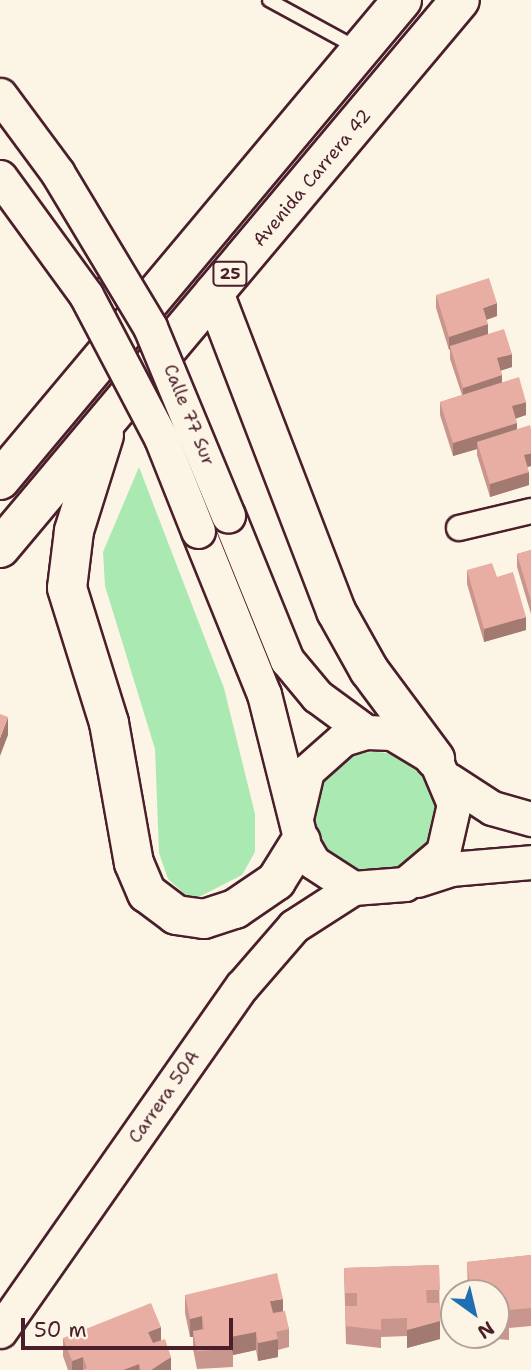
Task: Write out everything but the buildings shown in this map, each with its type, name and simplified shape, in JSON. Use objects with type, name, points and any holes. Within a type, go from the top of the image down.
[{"type":"highway","name":"25","points":[[0,480],[402,0]]},
{"type":"highway","name":"Avenida Carrera 42","points":[[0,548],[460,0]]},
{"type":"highway","points":[[214,293],[336,611],[369,670],[442,769]]},
{"type":"highway","points":[[110,416],[74,531],[67,588],[109,723],[143,884],[176,915],[204,919],[263,894],[299,829]]},
{"type":"street","name":"Calle 77 Sur","points":[[0,95],[57,172],[150,327],[288,660],[317,696],[366,732]]},
{"type":"street","points":[[0,139],[65,220],[131,322]]},
{"type":"street","name":"Calle 77 Sur","points":[[0,177],[86,295],[161,438],[264,694],[299,829]]},
{"type":"street","points":[[459,528],[531,511]]},
{"type":"street","points":[[531,818],[492,808],[391,733],[366,732],[343,739],[306,771],[299,829],[313,862],[353,888],[405,884],[450,869],[531,862]]},
{"type":"street","points":[[405,884],[427,872],[453,829],[442,769]]},
{"type":"street","name":"Carrera 50A","points":[[0,1331],[243,986],[294,926],[353,888]]},
{"type":"lane","points":[[276,0],[360,51]]},
{"type":"green space","points":[[139,467],[224,688],[255,814],[255,852],[242,875],[201,896],[188,897],[168,879],[159,853],[155,749],[105,586],[103,552]]},
{"type":"green space","points":[[375,752],[398,757],[418,770],[431,790],[436,813],[431,836],[418,856],[398,869],[375,874],[352,869],[332,856],[319,836],[314,813],[319,790],[332,770],[352,757]]}]
